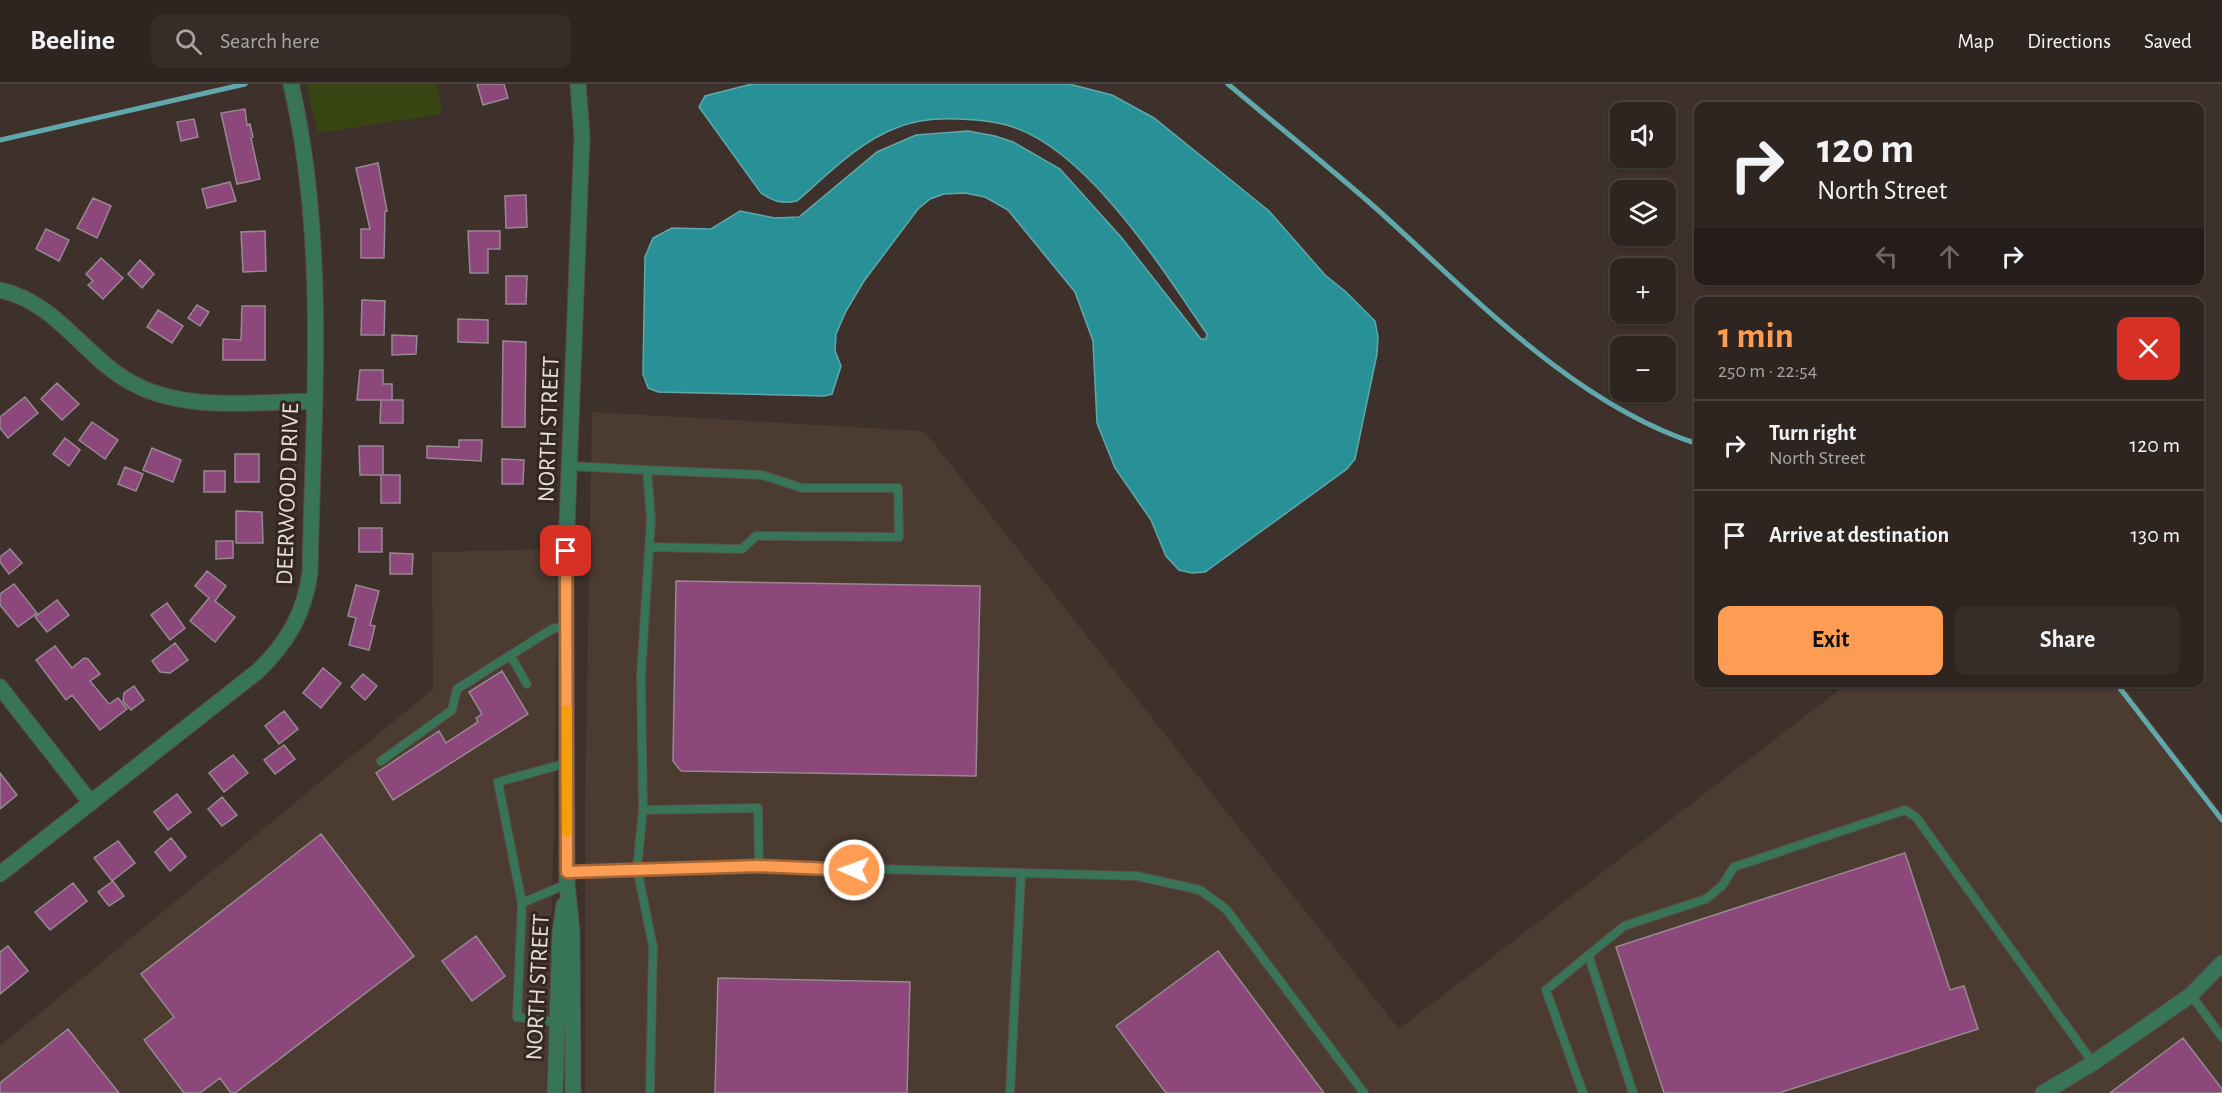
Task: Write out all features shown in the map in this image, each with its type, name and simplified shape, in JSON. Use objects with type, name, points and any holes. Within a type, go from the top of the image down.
[{"type":"street","name":"DEERWOOD DRIVE","points":[[0,874],[258,671],[273,657],[295,626],[305,600],[310,572],[313,401],[312,219],[301,135],[291,84]]},
{"type":"street","name":"NORTH STREET","points":[[573,1093],[572,932],[567,878],[566,627],[569,466],[582,136],[578,84]]},
{"type":"street","points":[[0,290],[42,307],[124,379],[156,394],[211,402],[313,401]]},
{"type":"street","points":[[0,687],[91,803]]},
{"type":"street","name":"NORTH STREET","points":[[555,1093],[560,933],[567,878]]},
{"type":"street","points":[[2043,1093],[2093,1063],[2191,994],[2222,963]]},
{"type":"lane","points":[[569,466],[762,475],[802,488],[898,488],[900,537],[756,536],[742,549],[649,547]]},
{"type":"lane","points":[[647,470],[651,519],[640,676],[643,810],[637,868],[653,947],[650,1093]]},
{"type":"lane","points":[[381,761],[452,710],[457,689],[552,629],[566,627]]},
{"type":"lane","points":[[510,655],[527,684]]},
{"type":"lane","points":[[556,1022],[517,1017],[522,903],[498,782],[567,763]]},
{"type":"lane","points":[[643,810],[758,808],[759,866]]},
{"type":"lane","points":[[1583,1093],[1546,990],[1624,926],[1707,899],[1722,886],[1734,867],[1905,810],[1916,817],[2093,1063]]},
{"type":"lane","points":[[522,903],[567,878],[637,868],[759,866],[1021,875],[1137,876],[1200,890],[1226,909],[1364,1093]]},
{"type":"lane","points":[[1010,1093],[1021,875]]},
{"type":"lane","points":[[1588,957],[1633,1093]]},
{"type":"lane","points":[[2191,994],[2222,1037]]},
{"type":"shaded area","points":[[592,412],[924,431],[1399,1029],[1843,687],[2124,687],[2222,814],[2222,1093],[585,1093],[585,805]]},
{"type":"shaded area","points":[[557,549],[554,830],[546,1093],[0,1093],[0,1046],[433,689],[432,552]]},
{"type":"green space","points":[[306,84],[437,84],[442,114],[318,133]]},
{"type":"water","points":[[752,84],[1069,84],[1112,95],[1154,118],[1269,211],[1325,275],[1375,321],[1378,337],[1377,354],[1355,459],[1347,469],[1205,572],[1192,573],[1179,570],[1166,556],[1151,520],[1115,468],[1097,423],[1093,341],[1075,292],[1008,210],[985,197],[965,193],[944,194],[930,199],[918,209],[864,281],[846,311],[836,334],[835,351],[841,366],[832,394],[824,396],[658,392],[648,388],[643,374],[645,257],[653,238],[672,228],[711,229],[740,211],[775,218],[799,217],[877,152],[916,135],[968,131],[995,136],[1013,142],[1060,169],[1121,237],[1201,339],[1206,339],[1207,334],[1169,278],[1122,216],[1069,161],[1042,141],[1013,127],[986,121],[943,119],[911,123],[882,134],[856,150],[797,201],[778,202],[761,193],[699,107],[705,96]]},
{"type":"building","points":[[477,84],[504,84],[508,98],[483,105]]},
{"type":"building","points":[[245,109],[247,125],[250,124],[253,137],[251,138],[260,179],[237,184],[221,113]]},
{"type":"building","points":[[194,119],[198,137],[181,141],[177,122]]},
{"type":"building","points":[[378,163],[387,211],[385,211],[384,258],[361,258],[361,229],[370,229],[356,168]]},
{"type":"building","points":[[230,182],[236,201],[207,208],[202,189]]},
{"type":"building","points":[[526,195],[527,227],[506,228],[505,196]]},
{"type":"building","points":[[93,198],[111,206],[97,238],[77,228]]},
{"type":"building","points":[[46,229],[69,240],[59,261],[36,249]]},
{"type":"building","points":[[265,231],[266,271],[243,272],[241,232]]},
{"type":"building","points":[[468,231],[500,231],[500,249],[488,249],[488,273],[470,273]]},
{"type":"building","points":[[101,258],[123,278],[103,299],[88,285],[93,281],[86,274]]},
{"type":"building","points":[[140,260],[154,274],[142,288],[128,274]]},
{"type":"building","points":[[506,276],[527,276],[526,304],[506,304]]},
{"type":"building","points":[[362,300],[385,301],[384,335],[361,335]]},
{"type":"building","points":[[197,305],[209,312],[200,326],[188,318]]},
{"type":"building","points":[[242,306],[265,306],[265,360],[223,360],[223,339],[241,340]]},
{"type":"building","points":[[158,310],[183,326],[172,343],[147,327]]},
{"type":"building","points":[[458,319],[488,320],[488,343],[458,342]]},
{"type":"building","points":[[392,335],[417,336],[416,354],[392,355]]},
{"type":"building","points":[[503,341],[526,342],[525,427],[502,427]]},
{"type":"building","points":[[360,370],[383,370],[383,384],[392,384],[392,400],[357,400]]},
{"type":"building","points":[[57,383],[79,404],[62,420],[41,399]]},
{"type":"building","points":[[25,397],[38,413],[8,438],[0,428],[0,417]]},
{"type":"building","points":[[381,400],[403,400],[403,423],[380,423]]},
{"type":"building","points":[[92,422],[118,440],[105,459],[79,440]]},
{"type":"building","points":[[65,438],[80,450],[69,466],[53,454]]},
{"type":"building","points":[[459,440],[482,440],[481,461],[427,458],[427,446],[459,447]]},
{"type":"building","points":[[359,446],[383,446],[383,475],[400,475],[400,503],[381,503],[381,475],[360,475]]},
{"type":"building","points":[[152,448],[181,460],[173,482],[143,470]]},
{"type":"building","points":[[235,454],[259,454],[259,482],[235,482]]},
{"type":"building","points":[[502,459],[524,460],[523,484],[502,484]]},
{"type":"building","points":[[125,467],[143,474],[136,491],[118,484]]},
{"type":"building","points":[[204,471],[225,471],[225,492],[204,492]]},
{"type":"building","points":[[236,511],[262,512],[263,543],[236,543]]},
{"type":"building","points":[[359,528],[382,528],[382,552],[359,552]]},
{"type":"building","points":[[216,541],[233,541],[233,558],[216,559]]},
{"type":"building","points":[[10,549],[22,563],[9,574],[0,562],[0,557]]},
{"type":"building","points":[[390,553],[413,554],[412,574],[390,574]]},
{"type":"building","points":[[207,571],[226,586],[215,601],[235,617],[215,642],[190,621],[209,598],[195,586]]},
{"type":"building","points":[[676,581],[980,586],[976,776],[681,771],[673,761]]},
{"type":"building","points":[[14,584],[37,613],[18,627],[0,605],[0,594]]},
{"type":"building","points":[[356,585],[379,591],[370,625],[375,626],[369,650],[349,645],[356,618],[348,616]]},
{"type":"building","points":[[57,600],[69,615],[47,632],[35,617]]},
{"type":"building","points":[[167,603],[185,628],[170,640],[151,615]]},
{"type":"building","points":[[175,643],[188,660],[170,673],[160,672],[152,661]]},
{"type":"building","points":[[55,646],[72,668],[84,658],[88,659],[100,674],[90,681],[109,704],[118,698],[127,709],[100,730],[72,695],[66,700],[36,660]]},
{"type":"building","points":[[323,668],[341,683],[321,708],[303,693]]},
{"type":"building","points":[[502,671],[528,714],[393,800],[376,773],[439,731],[446,743],[478,722],[476,718],[482,714],[469,692]]},
{"type":"building","points":[[363,674],[377,686],[365,700],[351,687]]},
{"type":"building","points":[[134,686],[144,700],[131,710],[123,701],[124,693]]},
{"type":"building","points":[[284,711],[298,729],[279,744],[265,726]]},
{"type":"building","points":[[284,745],[295,759],[275,774],[264,760]]},
{"type":"building","points":[[233,755],[248,773],[224,792],[209,773]]},
{"type":"building","points":[[0,773],[17,795],[0,809]]},
{"type":"building","points":[[177,794],[191,812],[168,830],[154,812]]},
{"type":"building","points":[[222,797],[237,815],[222,826],[208,809]]},
{"type":"building","points":[[321,834],[414,956],[235,1093],[231,1093],[220,1078],[200,1093],[184,1093],[144,1040],[174,1017],[141,974]]},
{"type":"building","points":[[171,838],[186,857],[170,871],[155,852]]},
{"type":"building","points":[[118,841],[135,863],[112,881],[94,858]]},
{"type":"building","points":[[1905,853],[1950,990],[1964,986],[1978,1029],[1779,1093],[1664,1093],[1616,947]]},
{"type":"building","points":[[113,881],[124,896],[109,906],[98,892]]},
{"type":"building","points":[[73,883],[87,901],[50,930],[35,912]]},
{"type":"building","points":[[476,936],[505,976],[472,1001],[442,961]]},
{"type":"building","points":[[8,946],[28,971],[0,994],[0,952]]},
{"type":"building","points":[[1218,951],[1324,1093],[1166,1093],[1116,1026]]},
{"type":"building","points":[[718,978],[910,982],[907,1093],[715,1093]]},
{"type":"building","points":[[68,1029],[119,1093],[0,1093],[0,1083]]},
{"type":"building","points":[[2183,1038],[2222,1089],[2222,1093],[2110,1093]]},
{"type":"waterway","points":[[0,140],[245,84]]},
{"type":"waterway","points":[[1228,84],[1378,210],[1488,311],[1567,375],[1609,403],[1653,426],[1694,442]]},
{"type":"waterway","points":[[2119,687],[2222,820]]},
{"type":"slow traffic","points":[[567,710],[567,832]]},
{"type":"route","points":[[566,551],[567,872],[637,868],[759,866],[854,870]]}]
